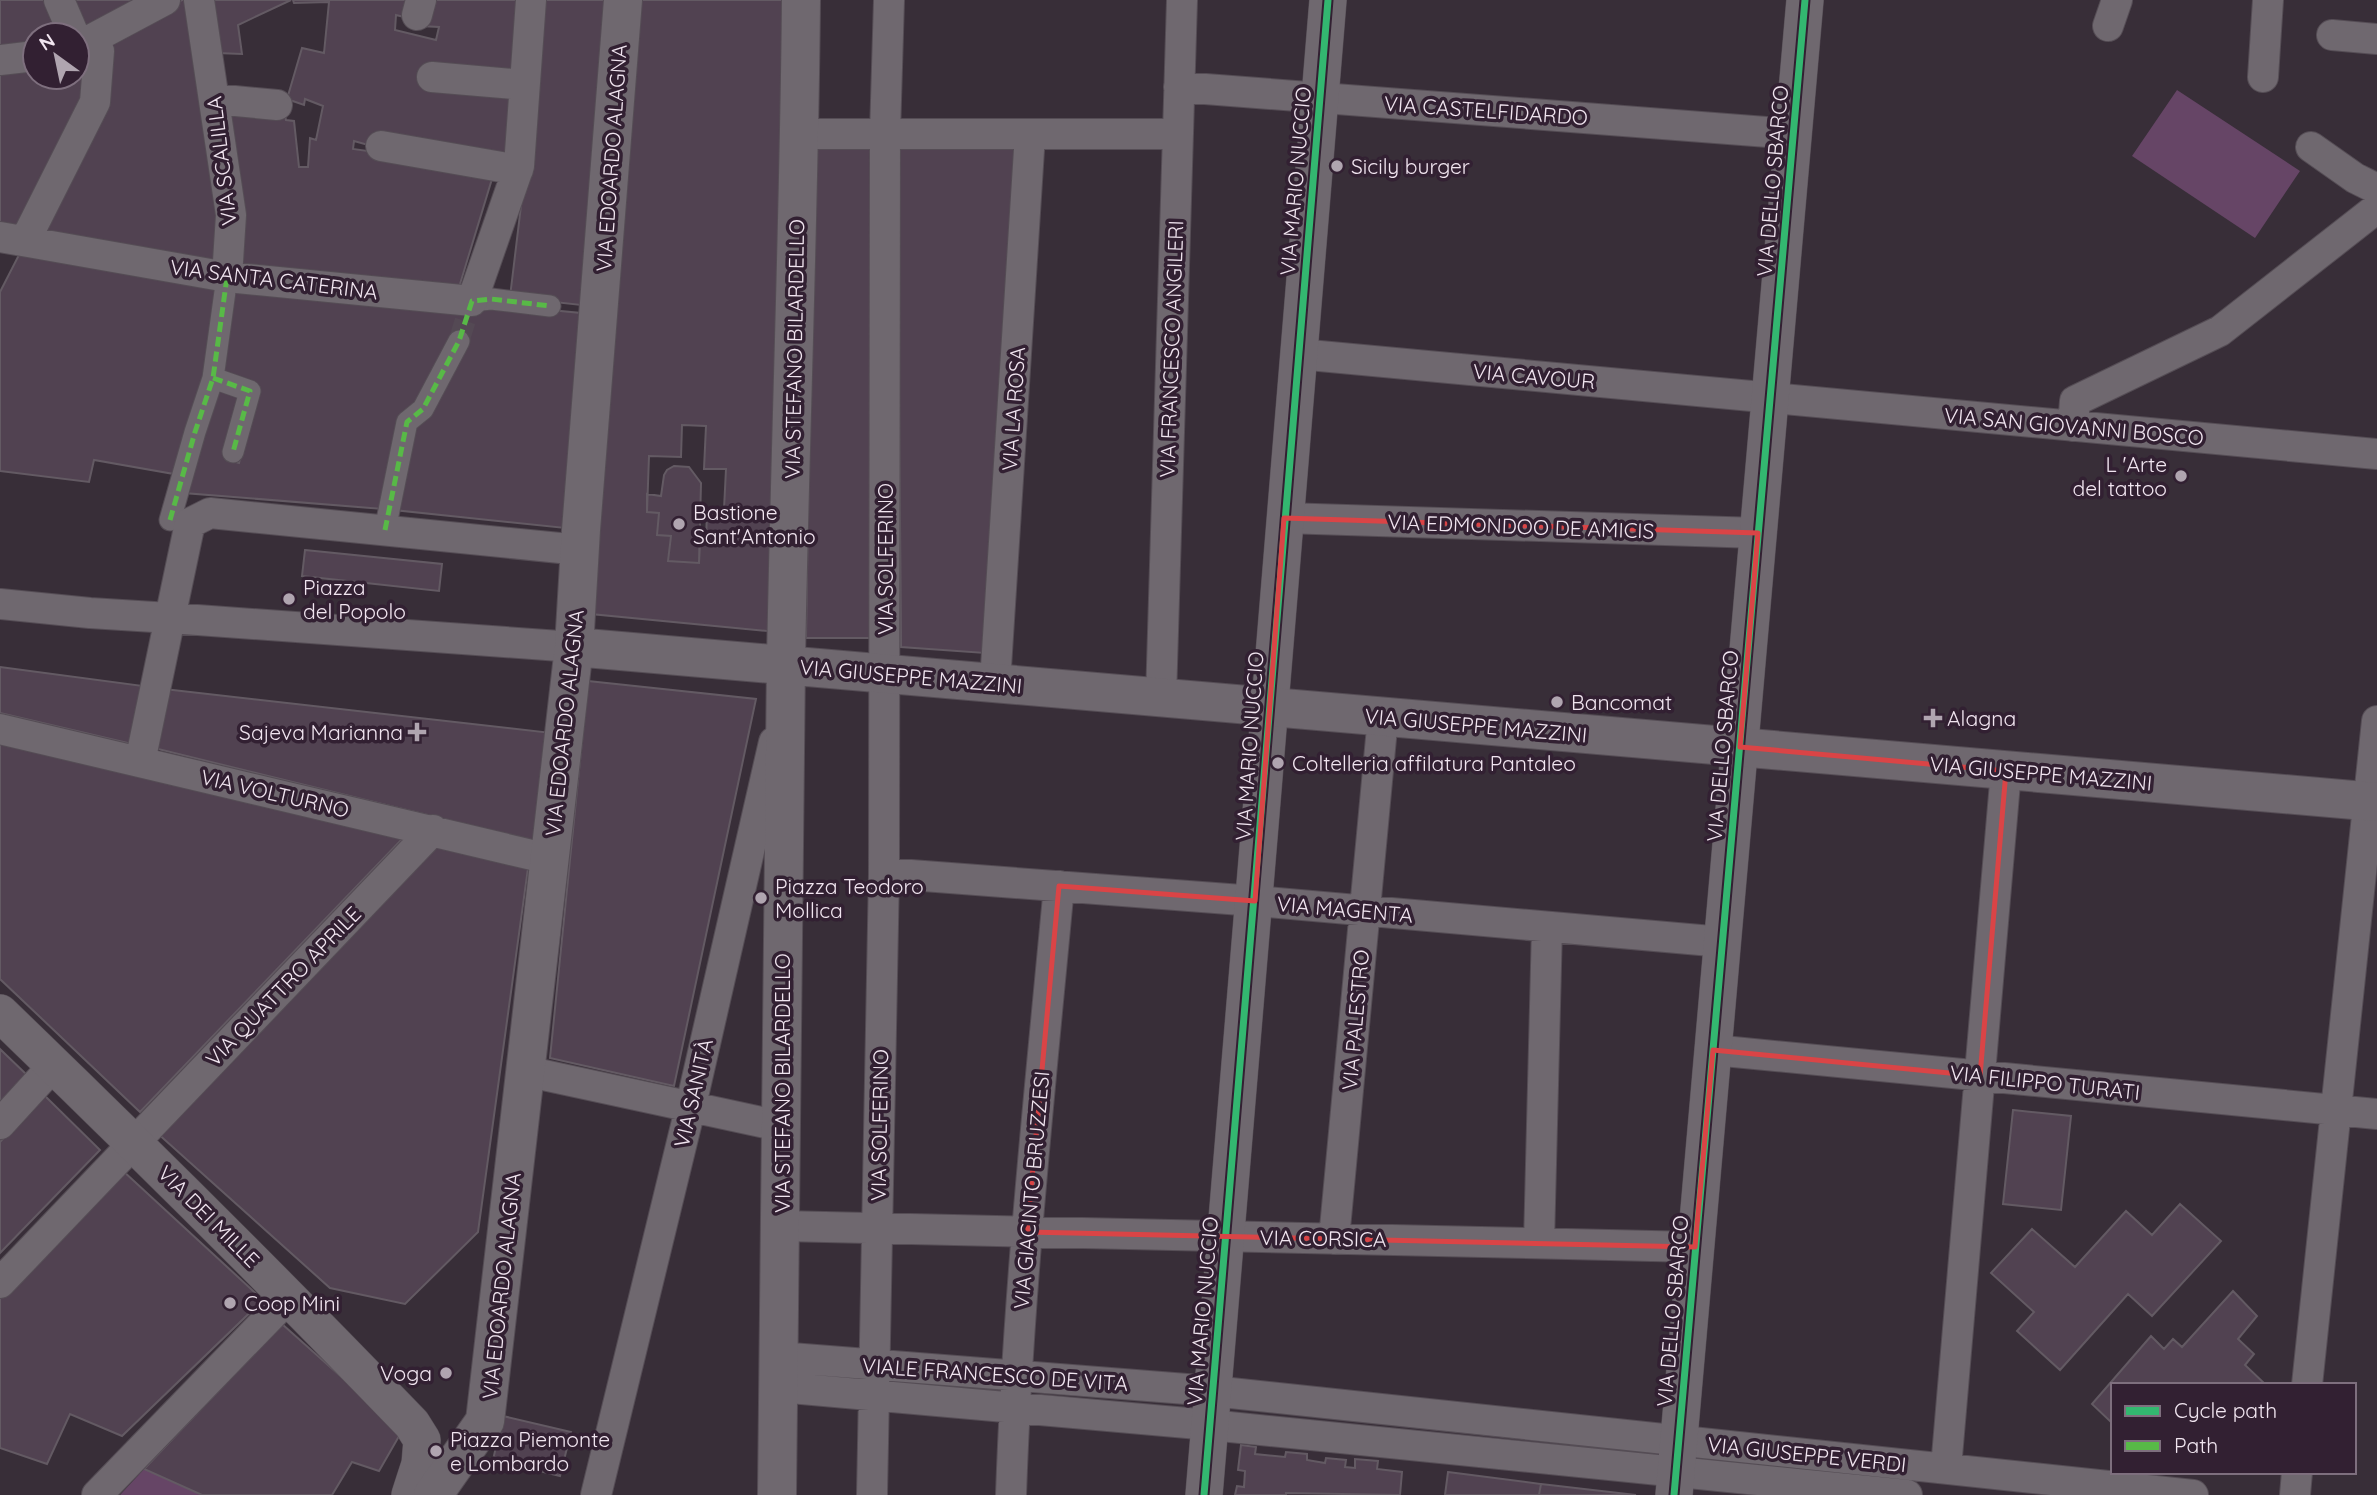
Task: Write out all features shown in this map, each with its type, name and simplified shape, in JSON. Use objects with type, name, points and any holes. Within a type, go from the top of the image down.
[{"type":"main road","name":"VIA EDOARDO ALAGNA","points":[[433,1495],[485,1421],[574,647],[623,0]]},
{"type":"main road","name":"VIA STEFANO BILARDELLO","points":[[777,1495],[786,678],[801,0]]},
{"type":"main road","name":"VIA GIUSEPPE MAZZINI","points":[[574,647],[786,678],[885,674],[2373,802]]},
{"type":"street","points":[[59,0],[70,21]]},
{"type":"street","points":[[91,37],[165,0]]},
{"type":"street","name":"VIA SCALILLA","points":[[170,520],[213,378],[227,277],[231,215],[199,0]]},
{"type":"street","points":[[471,303],[518,170],[531,0]]},
{"type":"street","name":"VIA SOLFERINO","points":[[872,1495],[884,873],[885,134],[889,0]]},
{"type":"street","name":"VIA FRANCESCO ANGILERI","points":[[1161,698],[1182,0]]},
{"type":"street","name":"VIA MARIO NUCCIO","points":[[1204,1495],[1328,0]]},
{"type":"street","name":"VIA DELLO SBARCO","points":[[1676,1469],[1805,0]]},
{"type":"street","points":[[2263,77],[2268,0]]},
{"type":"street","points":[[2332,35],[2377,38]]},
{"type":"street","points":[[13,239],[95,102],[99,51],[91,47]]},
{"type":"street","points":[[0,61],[21,58]]},
{"type":"street","points":[[432,77],[524,85]]},
{"type":"street","name":"VIA CASTELFIDARDO","points":[[1179,87],[1794,134]]},
{"type":"street","points":[[214,99],[277,106]]},
{"type":"street","points":[[800,134],[1178,134]]},
{"type":"street","name":"VIA LA ROSA","points":[[995,683],[1030,134]]},
{"type":"street","points":[[381,146],[518,170]]},
{"type":"street","points":[[2311,147],[2355,178],[2377,189]]},
{"type":"street","points":[[2073,426],[2075,401],[2220,331],[2377,208]]},
{"type":"street","name":"VIA SANTA CATERINA","points":[[13,239],[227,277],[471,303],[491,299],[550,306]]},
{"type":"street","points":[[387,520],[407,422],[424,409],[459,341]]},
{"type":"street","name":"VIA CAVOUR","points":[[1298,355],[1770,398]]},
{"type":"street","points":[[213,378],[250,391],[233,452]]},
{"type":"street","name":"VIA SAN GIOVANNI BOSCO","points":[[1770,398],[2377,454]]},
{"type":"street","points":[[140,762],[190,523],[210,513],[387,520],[580,550]]},
{"type":"street","name":"VIA EDMONDOO DE AMICIS","points":[[1284,518],[1758,533]]},
{"type":"street","points":[[0,604],[90,613],[574,647]]},
{"type":"street","name":"VIA SANITÀ","points":[[596,1495],[691,1105],[786,678]]},
{"type":"street","name":"VIA PALESTRO","points":[[1334,1239],[1383,717]]},
{"type":"street","points":[[2307,1383],[2336,1110],[2373,802],[2377,721]]},
{"type":"street","name":"VIA VOLTURNO","points":[[0,729],[549,859]]},
{"type":"street","points":[[1946,1468],[2006,771]]},
{"type":"street","name":"VIA QUATTRO APRILE","points":[[0,1283],[433,830]]},
{"type":"street","name":"VIA MAGENTA","points":[[884,873],[1365,910],[1723,942]]},
{"type":"street","name":"VIA GIACINTO BRUZZESI","points":[[1011,1495],[1014,1407],[1027,1232],[1059,886]]},
{"type":"street","points":[[1539,1243],[1547,927]]},
{"type":"street","name":"VIA DEI MILLE","points":[[0,1013],[133,1141],[412,1424],[422,1440],[420,1464],[410,1495]]},
{"type":"street","name":"VIA FILIPPO TURATI","points":[[1713,1050],[2377,1114]]},
{"type":"street","points":[[0,1124],[54,1065]]},
{"type":"street","points":[[525,1071],[780,1126]]},
{"type":"street","name":"VIA CORSICA","points":[[782,1226],[1695,1247]]},
{"type":"street","points":[[97,1495],[289,1297]]},
{"type":"street","name":"VIALE FRANCESCO DE VITA","points":[[779,1372],[874,1364],[1016,1375],[1211,1408]]},
{"type":"street","name":"VIALE FRANCESCO DE VITA","points":[[779,1372],[874,1395],[1014,1407],[1211,1408]]},
{"type":"street","name":"VIA GIUSEPPE VERDI","points":[[1211,1408],[1676,1469],[1907,1495]]},
{"type":"street","name":"VIA GIUSEPPE VERDI","points":[[1676,1469],[1946,1468],[2193,1495]]},
{"type":"street","points":[[2295,1495],[2297,1474]]},
{"type":"highlighted area","points":[[1284,518],[1758,533],[1740,747],[2006,771],[1980,1076],[1713,1050],[1695,1247],[1027,1232],[1059,886],[1255,901]]},
{"type":"shaded area","points":[[2177,90],[2300,171],[2255,238],[2132,156]]},
{"type":"shaded area","points":[[144,1469],[202,1495],[120,1495]]},
{"type":"building","points":[[0,0],[49,0],[57,21],[21,21],[21,49],[0,53]]},
{"type":"building","points":[[68,0],[150,0],[91,32],[91,21],[77,21]]},
{"type":"building","points":[[182,0],[191,0],[222,211],[220,269],[34,236],[88,91],[91,91],[91,83],[108,38]]},
{"type":"building","points":[[206,0],[291,0],[238,25],[242,54],[217,53]]},
{"type":"building","points":[[293,0],[412,0],[408,18],[396,15],[395,30],[436,40],[439,27],[421,26],[428,0],[517,0],[507,164],[372,146],[354,141],[353,149],[495,169],[457,294],[231,272],[220,107],[284,112],[286,120],[294,121],[299,167],[308,167],[310,138],[316,140],[323,106],[305,99],[304,105],[287,99],[302,48],[324,53],[329,2],[294,3]]},
{"type":"building","points":[[542,0],[606,0],[581,305],[510,297],[534,98]]},
{"type":"building","points":[[640,0],[788,0],[778,632],[591,614]],"holes":[[[682,425],[706,426],[704,469],[726,469],[724,509],[707,508],[706,544],[700,543],[699,563],[668,561],[671,536],[657,535],[659,513],[647,512],[649,456],[681,457]]]},
{"type":"building","points":[[91,55],[94,55],[91,77]]},
{"type":"building","points":[[21,64],[21,91],[89,91],[88,99],[24,234],[0,229],[0,66]]},
{"type":"building","points":[[814,142],[879,142],[871,638],[806,638]]},
{"type":"building","points":[[897,142],[1016,143],[985,653],[901,647]]},
{"type":"building","points":[[22,249],[220,282],[206,375],[174,474],[94,460],[89,482],[0,471],[0,292]]},
{"type":"building","points":[[233,280],[581,313],[565,528],[394,510],[413,421],[383,509],[184,493],[217,387],[242,396],[226,459],[239,463],[259,387],[220,378]]},
{"type":"building","name":"Bastione Sant'Antonio","points":[[674,466],[689,467],[701,483],[699,563],[668,561],[671,536],[657,535],[659,513],[647,512],[647,494],[661,496],[664,475]]},
{"type":"building","points":[[305,550],[442,564],[439,591],[302,576]]},
{"type":"building","points":[[0,667],[143,686],[132,744],[0,713]]},
{"type":"building","points":[[588,681],[756,699],[674,1086],[550,1058]]},
{"type":"building","points":[[164,689],[552,733],[533,841],[154,748]]},
{"type":"building","points":[[0,740],[405,836],[140,1112],[0,979]]},
{"type":"building","points":[[437,845],[529,861],[478,1232],[405,1304],[330,1288],[156,1132]]},
{"type":"building","points":[[0,1049],[27,1075],[0,1103]]},
{"type":"building","points":[[43,1094],[100,1150],[0,1253],[0,1142]]},
{"type":"building","points":[[2013,1110],[2071,1116],[2061,1210],[2003,1204]]},
{"type":"building","points":[[122,1170],[263,1300],[122,1436],[70,1414],[47,1464],[0,1448],[0,1294]]},
{"type":"building","points":[[2180,1204],[2221,1241],[2152,1316],[2128,1294],[2060,1370],[2017,1331],[2034,1312],[1991,1273],[2032,1229],[2075,1267],[2126,1211],[2152,1235]]},
{"type":"building","points":[[2233,1291],[2257,1316],[2238,1339],[2254,1354],[2245,1365],[2264,1383],[2111,1383],[2111,1422],[2092,1404],[2151,1336],[2164,1349],[2173,1339],[2182,1347]]},
{"type":"building","points":[[282,1324],[402,1431],[379,1471],[352,1462],[332,1495],[202,1495],[144,1469]]},
{"type":"building","points":[[503,1416],[571,1432],[560,1476],[493,1460]]},
{"type":"building","points":[[1241,1445],[1256,1447],[1255,1454],[1285,1457],[1286,1452],[1307,1454],[1307,1460],[1325,1463],[1326,1458],[1346,1460],[1345,1467],[1355,1468],[1355,1459],[1378,1461],[1377,1469],[1402,1472],[1400,1495],[1235,1495],[1237,1486],[1244,1487],[1245,1471],[1238,1470]]},
{"type":"building","points":[[1448,1472],[1541,1484],[1539,1495],[1445,1495]]},
{"type":"building","points":[[1541,1484],[1636,1495],[1539,1495]]},
{"type":"tunnel","points":[[459,341],[470,305]]},
{"type":"marked path","points":[[170,520],[213,378],[227,277]]},
{"type":"marked path","points":[[385,530],[407,422],[423,409],[459,341],[472,301],[491,299],[550,306]]},
{"type":"marked path","points":[[213,378],[250,391],[233,452]]},
{"type":"cycle path","points":[[1204,1495],[1328,0]]},
{"type":"cycle path","points":[[1674,1495],[1805,0]]},
{"type":"place","name":"Sicily burger","points":[[1337,166]]},
{"type":"place","name":"L 'Arte del tattoo","points":[[2181,476]]},
{"type":"place","name":"Bastione Sant'Antonio","points":[[679,524]]},
{"type":"place","name":"Piazza del Popolo","points":[[289,599]]},
{"type":"place","name":"Bancomat","points":[[1557,702]]},
{"type":"place","name":"Alagna","points":[[1933,718]]},
{"type":"place","name":"Sajeva Marianna","points":[[417,732]]},
{"type":"place","name":"Coltelleria affilatura Pantaleo","points":[[1278,763]]},
{"type":"place","name":"Piazza Teodoro Mollica","points":[[761,898]]},
{"type":"place","name":"Coop Mini","points":[[230,1303]]},
{"type":"place","name":"Voga","points":[[446,1373]]},
{"type":"place","name":"Piazza Piemonte e Lombardo","points":[[436,1451]]}]
